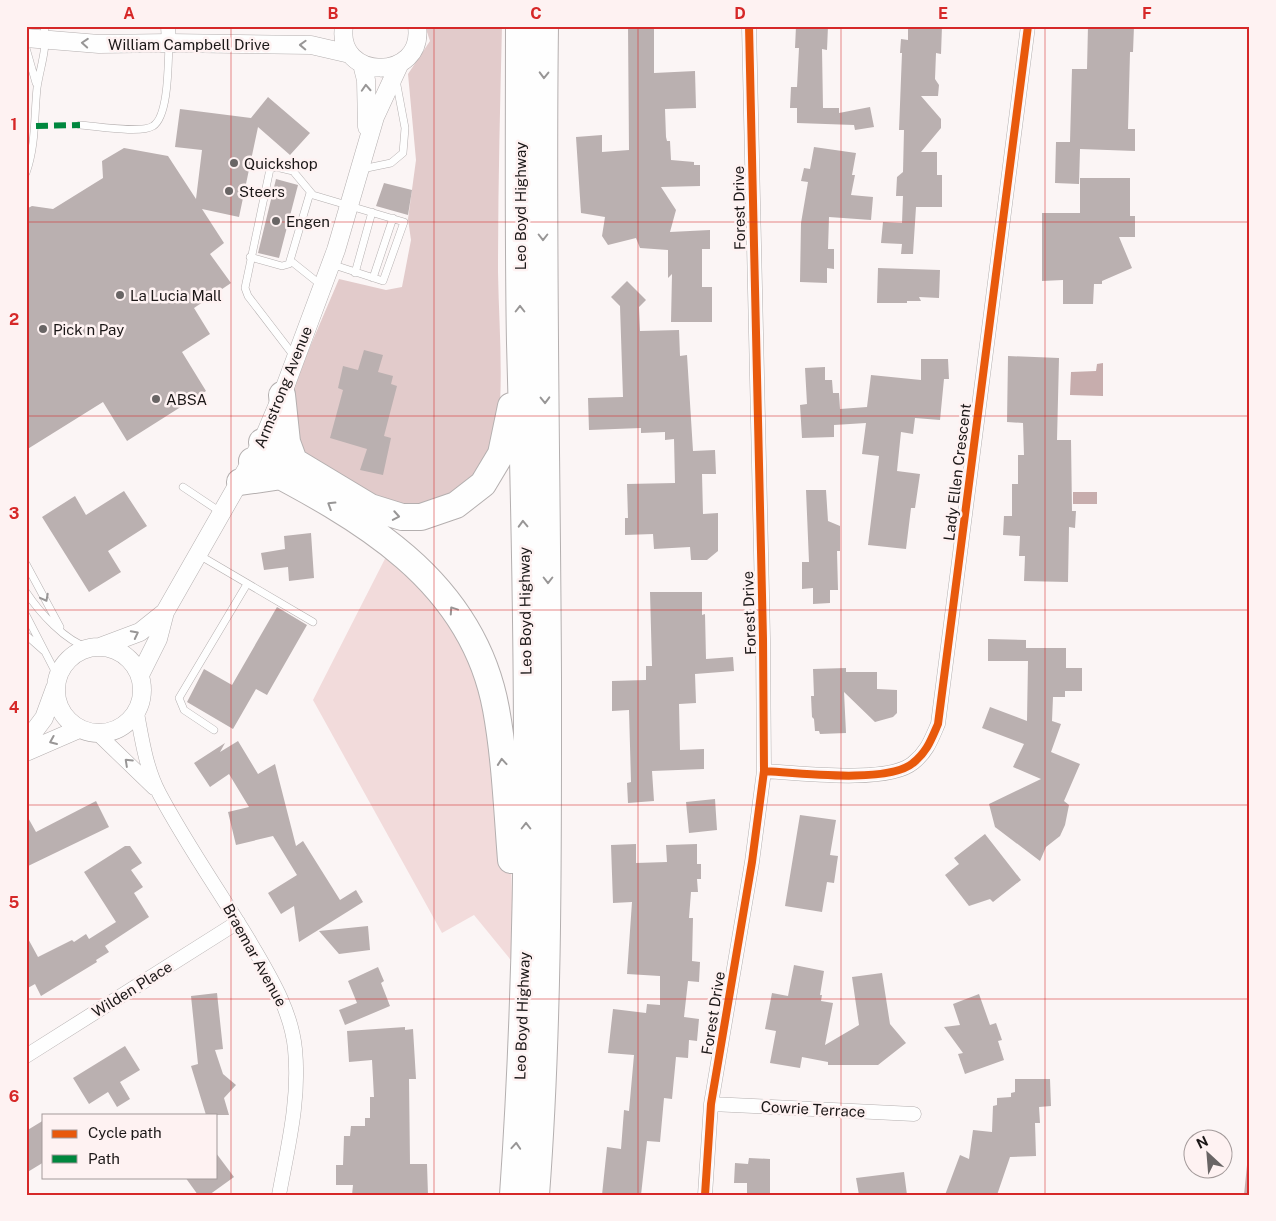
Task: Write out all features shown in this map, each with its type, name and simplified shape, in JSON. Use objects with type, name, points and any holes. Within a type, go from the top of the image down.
[{"type":"highway","name":"Leo Boyd Highway","points":[[513,1195],[524,1009],[527,666],[520,343],[518,26]]},
{"type":"highway","name":"Leo Boyd Highway","points":[[536,1195],[548,966],[549,834],[543,302],[545,26]]},
{"type":"highway","points":[[252,462],[288,469],[383,513],[402,517],[421,516],[456,505],[483,484],[492,472],[501,454],[508,429],[520,343]]},
{"type":"highway","points":[[282,395],[288,469]]},
{"type":"highway","points":[[288,469],[405,554],[440,591],[467,632],[484,668],[496,708],[512,876],[525,932]]},
{"type":"street","name":"Armstrong Avenue","points":[[344,26],[344,40],[366,80],[366,147]]},
{"type":"street","name":"Armstrong Avenue","points":[[140,675],[158,639],[166,612],[252,462],[282,395],[331,264],[359,169],[384,94],[397,68],[415,45],[417,26]]},
{"type":"street","name":"Forest Drive","points":[[705,1195],[711,1104],[752,862],[764,772],[764,639],[749,26]]},
{"type":"street","name":"Lady Ellen Crescent","points":[[764,772],[835,775],[897,771],[912,764],[927,749],[938,724],[1028,26]]},
{"type":"street","name":"William Campbell Drive","points":[[26,38],[45,33],[99,44],[168,34],[311,45],[356,59],[378,69],[397,68]]},
{"type":"street","name":"Armstrong Avenue","points":[[95,648],[140,632],[166,612]]},
{"type":"street","points":[[26,742],[44,718],[57,682],[70,659],[95,648],[113,649],[124,655],[140,675],[142,689],[136,713],[124,726],[112,732],[98,734],[79,729],[66,718],[58,704],[57,682]]},
{"type":"street","name":"Braemar Avenue","points":[[136,713],[146,760],[158,792],[238,922],[278,992],[289,1022],[295,1047],[296,1099],[278,1195]]},
{"type":"street","points":[[26,752],[79,729]]},
{"type":"street","name":"Braemar Avenue","points":[[98,734],[158,792]]},
{"type":"street","name":"Wilden Place","points":[[26,1056],[238,922]]},
{"type":"street","name":"Cowrie Terrace","points":[[711,1104],[914,1114]]},
{"type":"lane","points":[[26,173],[36,126],[37,89],[45,33]]},
{"type":"lane","points":[[80,125],[138,128],[154,125],[161,118],[167,85],[168,34]]},
{"type":"lane","points":[[26,48],[37,89]]},
{"type":"lane","points":[[359,169],[391,163],[403,153],[405,128],[397,68]]},
{"type":"lane","points":[[296,358],[246,292],[245,282],[268,171],[276,167],[293,171],[310,194],[349,204],[404,222],[384,281],[331,264]]},
{"type":"lane","points":[[250,257],[282,266],[291,261],[310,194]]},
{"type":"lane","points":[[355,273],[372,212]]},
{"type":"lane","points":[[374,278],[393,218]]},
{"type":"lane","points":[[291,261],[323,287]]},
{"type":"lane","points":[[183,487],[223,513]]},
{"type":"lane","points":[[199,555],[313,622]]},
{"type":"lane","points":[[26,564],[63,632]]},
{"type":"lane","points":[[214,730],[184,710],[179,698],[247,584]]},
{"type":"lane","points":[[26,592],[63,632],[81,646],[95,648]]},
{"type":"lane","points":[[26,615],[48,654],[57,682]]},
{"type":"lane","points":[[26,635],[48,654]]},
{"type":"shaded area","points":[[425,26],[502,26],[498,241],[501,373],[499,423],[490,472],[413,517],[275,443],[292,389],[339,279],[386,290],[402,287],[411,240],[408,219],[416,160],[408,74],[430,41]]},
{"type":"shaded area","points":[[1103,363],[1103,396],[1070,395],[1071,372],[1096,371],[1097,364]]},
{"type":"shaded area","points":[[1073,492],[1097,492],[1097,504],[1073,504]]},
{"type":"shaded area","points":[[392,545],[479,647],[508,763],[514,964],[474,915],[442,933],[313,700]]},
{"type":"shaded area","points":[[1250,1135],[1250,1195],[1244,1195]]},
{"type":"building","points":[[628,26],[654,26],[654,73],[695,71],[696,108],[665,109],[666,137],[667,141],[670,141],[671,160],[694,162],[694,165],[700,165],[700,186],[661,187],[676,210],[670,232],[710,230],[710,249],[702,249],[702,287],[712,287],[712,322],[671,322],[672,274],[668,278],[668,250],[640,248],[636,238],[608,245],[602,236],[605,217],[581,213],[576,137],[602,135],[602,152],[629,150]]},
{"type":"building","points":[[796,26],[828,26],[827,50],[822,49],[823,108],[839,108],[839,113],[870,107],[874,127],[855,130],[854,125],[797,123],[797,108],[790,108],[791,87],[797,87],[799,48],[795,48]]},
{"type":"building","points":[[908,26],[942,26],[941,54],[936,53],[935,79],[939,85],[938,96],[921,96],[941,119],[941,128],[921,152],[937,152],[937,175],[942,175],[942,207],[916,207],[913,254],[901,254],[902,244],[881,243],[883,222],[902,223],[903,196],[896,196],[897,177],[903,172],[904,130],[899,130],[902,53],[900,53],[901,39],[908,40]]},
{"type":"building","points":[[1088,26],[1134,26],[1133,52],[1130,52],[1128,129],[1135,129],[1135,151],[1080,149],[1079,184],[1055,183],[1056,142],[1070,142],[1072,69],[1087,69]]},
{"type":"building","name":"La Lucia Mall","points":[[268,97],[310,133],[290,155],[258,127],[239,217],[202,209],[224,243],[210,254],[231,283],[194,308],[210,334],[182,352],[206,391],[127,441],[103,402],[26,450],[26,209],[32,206],[53,209],[103,178],[102,161],[124,148],[168,156],[196,199],[202,150],[175,147],[180,109],[251,118]]},
{"type":"building","points":[[814,147],[856,153],[852,175],[855,175],[851,195],[873,197],[871,220],[829,217],[828,249],[834,249],[834,269],[827,268],[827,283],[800,282],[801,223],[808,182],[801,181],[804,168],[810,169]]},
{"type":"building","points":[[1080,178],[1130,178],[1130,216],[1135,216],[1135,237],[1119,237],[1132,268],[1102,281],[1102,284],[1094,284],[1093,304],[1063,304],[1063,280],[1042,281],[1042,213],[1080,213]]},
{"type":"building","points":[[276,179],[298,185],[279,258],[258,253]]},
{"type":"building","points":[[384,183],[412,190],[408,215],[376,206]]},
{"type":"building","points":[[878,268],[940,270],[939,298],[919,297],[921,301],[877,303]]},
{"type":"building","points":[[627,281],[646,300],[639,307],[640,331],[679,330],[680,356],[687,355],[693,451],[715,450],[716,474],[702,474],[703,514],[718,513],[718,551],[707,560],[691,560],[690,547],[654,549],[653,534],[625,535],[625,518],[628,518],[627,484],[675,483],[674,439],[665,440],[665,432],[641,433],[641,428],[589,430],[588,398],[623,397],[620,306],[611,297]]},
{"type":"building","points":[[364,350],[383,355],[378,372],[393,376],[391,384],[397,386],[384,436],[391,438],[383,475],[360,470],[367,449],[330,438],[343,390],[338,388],[343,366],[358,370]]},
{"type":"building","points":[[1008,356],[1059,358],[1057,440],[1071,440],[1072,511],[1076,511],[1075,528],[1069,527],[1068,582],[1024,581],[1025,556],[1019,556],[1020,536],[1003,535],[1004,516],[1012,516],[1012,484],[1018,484],[1018,455],[1024,455],[1023,423],[1007,422]]},
{"type":"building","points":[[921,359],[948,359],[949,379],[944,379],[940,420],[915,418],[913,434],[901,432],[897,471],[920,474],[915,508],[911,508],[906,549],[868,545],[879,456],[862,454],[866,423],[834,425],[834,437],[802,438],[800,405],[807,404],[805,368],[825,367],[825,380],[832,380],[833,393],[839,393],[840,409],[867,407],[871,375],[921,380]]},
{"type":"building","points":[[806,490],[826,490],[828,521],[840,526],[840,551],[837,551],[838,590],[830,590],[830,603],[813,604],[813,588],[802,589],[802,562],[809,562]]},
{"type":"building","points":[[124,491],[147,526],[108,551],[121,572],[89,592],[42,517],[75,496],[86,515]]},
{"type":"building","points":[[311,533],[314,578],[289,581],[288,567],[264,570],[261,553],[285,549],[284,536]]},
{"type":"building","points":[[650,592],[702,592],[702,615],[705,614],[706,659],[733,657],[734,671],[695,674],[696,703],[679,704],[680,750],[704,749],[704,769],[652,771],[654,801],[628,803],[627,783],[631,782],[629,710],[612,711],[612,681],[646,680],[646,666],[652,666]]},
{"type":"building","points":[[277,607],[307,625],[267,695],[256,689],[233,729],[187,702],[204,669],[232,685]]},
{"type":"building","points":[[988,639],[1026,640],[1026,648],[1066,648],[1066,668],[1082,668],[1082,691],[1065,691],[1065,697],[1053,697],[1052,721],[1061,724],[1051,752],[1080,764],[1064,801],[1069,805],[1065,825],[1060,836],[1046,847],[1040,861],[995,827],[989,804],[1041,779],[1013,767],[1024,744],[982,728],[990,707],[1027,721],[1028,661],[988,661]]},
{"type":"building","points":[[846,668],[846,672],[877,672],[877,689],[897,690],[897,713],[893,717],[875,722],[844,692],[846,733],[820,734],[819,731],[815,731],[814,719],[812,717],[811,696],[814,696],[813,669]]},
{"type":"building","points":[[238,741],[258,774],[275,764],[296,846],[303,841],[340,900],[356,890],[363,902],[299,942],[294,906],[281,914],[268,893],[297,875],[273,836],[236,845],[228,812],[249,807],[229,774],[210,787],[194,763],[225,743],[220,752]]},
{"type":"building","points":[[715,799],[717,830],[689,833],[686,802]]},
{"type":"building","points":[[96,801],[109,827],[26,867],[26,814],[36,832]]},
{"type":"building","points":[[800,815],[836,820],[830,855],[838,856],[834,883],[827,882],[822,912],[785,906]]},
{"type":"building","points":[[985,834],[1021,880],[993,902],[990,899],[969,906],[945,875],[959,864],[954,858]]},
{"type":"building","points":[[636,844],[636,863],[667,862],[666,845],[697,844],[697,864],[701,864],[701,879],[697,879],[698,892],[691,892],[689,918],[693,918],[692,961],[700,962],[699,982],[688,981],[684,1017],[699,1019],[697,1041],[689,1040],[688,1058],[676,1057],[672,1099],[664,1098],[660,1142],[647,1141],[641,1195],[602,1195],[607,1147],[621,1149],[624,1110],[629,1111],[634,1055],[608,1053],[613,1009],[646,1013],[647,1004],[660,1005],[660,976],[627,974],[632,902],[613,903],[611,845]]},
{"type":"building","points":[[125,846],[130,846],[142,863],[131,870],[143,887],[134,893],[149,917],[105,946],[109,952],[96,960],[97,962],[41,996],[35,984],[26,989],[26,935],[38,957],[72,940],[74,942],[86,934],[89,939],[116,922],[84,872]]},
{"type":"building","points":[[368,926],[370,950],[339,954],[319,931]]},
{"type":"building","points":[[794,965],[824,971],[820,995],[822,995],[821,1001],[833,1003],[825,1045],[859,1025],[852,977],[882,973],[890,1024],[906,1043],[878,1065],[828,1065],[828,1062],[802,1057],[800,1068],[770,1063],[776,1031],[765,1029],[772,993],[788,996]]},
{"type":"building","points":[[378,967],[384,981],[381,983],[390,1006],[345,1025],[339,1010],[357,1003],[348,981]]},
{"type":"building","points":[[217,993],[223,1049],[215,1050],[223,1074],[236,1085],[224,1098],[229,1115],[206,1114],[191,1066],[198,1064],[191,996]]},
{"type":"building","points":[[979,994],[990,1025],[996,1023],[1002,1040],[998,1041],[1004,1060],[965,1074],[958,1054],[963,1053],[944,1027],[960,1025],[953,1004]]},
{"type":"building","points":[[405,1027],[405,1030],[413,1029],[416,1079],[409,1079],[410,1164],[427,1164],[428,1195],[352,1195],[353,1185],[336,1185],[336,1165],[343,1165],[344,1136],[350,1136],[351,1126],[365,1126],[365,1118],[370,1118],[370,1097],[374,1097],[372,1060],[349,1062],[347,1031]]},
{"type":"building","points":[[125,1046],[140,1070],[120,1082],[130,1099],[117,1107],[108,1092],[89,1104],[73,1078]]},
{"type":"building","points":[[1015,1079],[1050,1079],[1051,1106],[1039,1107],[1040,1123],[1035,1123],[1036,1156],[1010,1157],[997,1195],[945,1195],[960,1155],[969,1159],[973,1130],[992,1132],[993,1106],[997,1105],[997,1098],[1011,1097],[1011,1093],[1015,1092]]},
{"type":"building","points":[[42,1121],[42,1163],[26,1173],[26,1131]]},
{"type":"building","points":[[218,1156],[234,1177],[209,1195],[198,1195],[186,1178],[218,1178]]},
{"type":"building","points":[[749,1158],[770,1159],[770,1195],[747,1195],[747,1183],[734,1183],[735,1163],[748,1164]]},
{"type":"building","points":[[904,1172],[907,1195],[859,1195],[856,1178]]},
{"type":"marked path","points":[[36,126],[80,125]]},
{"type":"cycle path","points":[[705,1195],[711,1104],[752,862],[764,771],[763,639],[749,26]]},
{"type":"cycle path","points":[[764,771],[842,776],[884,773],[901,769],[913,763],[922,755],[938,724],[1028,26]]},
{"type":"place","name":"Quickshop","points":[[234,163]]},
{"type":"place","name":"Steers","points":[[229,191]]},
{"type":"place","name":"Engen","points":[[276,221]]},
{"type":"place","name":"La Lucia Mall","points":[[120,295]]},
{"type":"place","name":"Pick n Pay","points":[[43,329]]},
{"type":"place","name":"ABSA","points":[[156,399]]}]
